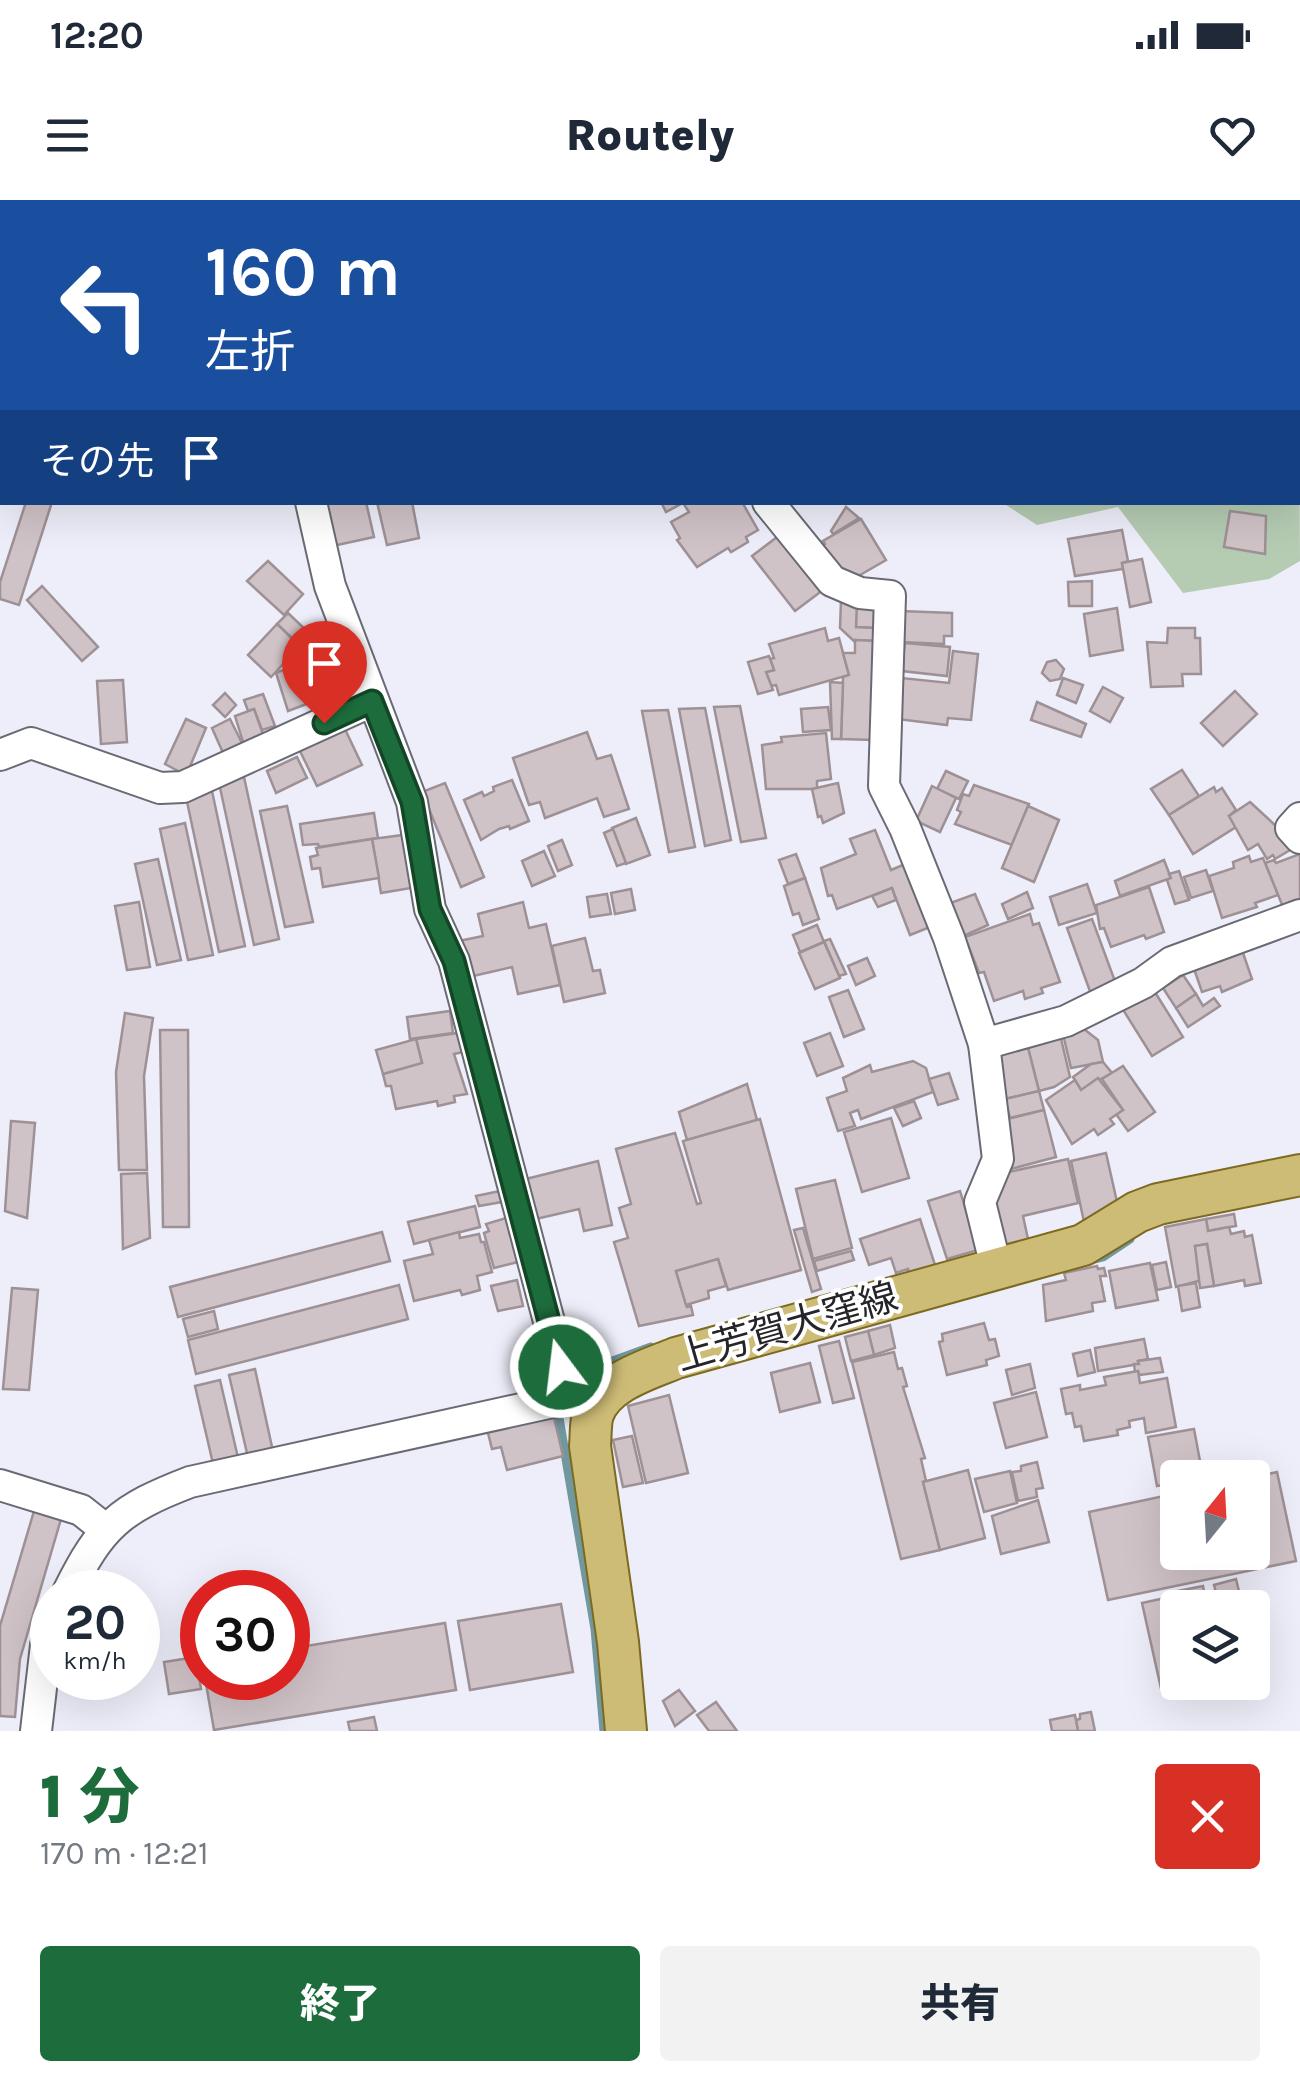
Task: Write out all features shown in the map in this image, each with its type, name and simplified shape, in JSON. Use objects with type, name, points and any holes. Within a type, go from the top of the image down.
[{"type":"main road","name":"上芳賀大窪線","points":[[602,1398],[629,1378],[676,1358],[1083,1245],[1137,1212],[1158,1204],[1300,1175]]},
{"type":"main road","points":[[602,1398],[592,1417],[590,1446],[618,1642],[626,1731]]},
{"type":"street","points":[[312,505],[330,586],[366,704],[412,802],[430,909],[454,961],[561,1367],[576,1388],[602,1398]]},
{"type":"street","points":[[770,505],[832,580],[860,592],[890,596],[884,786],[949,938],[984,1044],[998,1159],[980,1202],[996,1267]]},
{"type":"street","points":[[0,756],[31,743],[160,788],[183,786],[366,704]]},
{"type":"street","points":[[1300,818],[1291,828],[1300,838]]},
{"type":"street","points":[[984,1044],[1066,1021],[1143,983],[1172,962],[1300,915]]},
{"type":"street","points":[[79,1570],[105,1529],[147,1499],[190,1482],[557,1402],[602,1398]]},
{"type":"street","points":[[0,1485],[81,1510],[105,1529]]},
{"type":"street","points":[[36,1731],[40,1700]]},
{"type":"green space","points":[[1006,505],[1300,505],[1300,561],[1269,579],[1183,593],[1118,507],[1037,525]]},
{"type":"building","points":[[25,505],[51,505],[19,605],[0,599],[0,582]]},
{"type":"building","points":[[319,505],[367,505],[374,537],[328,547]]},
{"type":"building","points":[[378,505],[413,505],[419,538],[387,545]]},
{"type":"building","points":[[684,505],[744,505],[758,530],[746,537],[748,542],[731,552],[728,548],[697,567],[677,540],[680,538],[671,522],[689,512]]},
{"type":"building","points":[[846,507],[859,518],[833,534],[831,531]]},
{"type":"building","points":[[1230,511],[1266,516],[1265,554],[1224,547]]},
{"type":"building","points":[[861,519],[886,560],[848,582],[820,548],[825,544],[823,541]]},
{"type":"building","points":[[1122,530],[1128,561],[1122,563],[1123,569],[1075,576],[1068,539]]},
{"type":"building","points":[[781,534],[823,590],[795,611],[752,556]]},
{"type":"building","points":[[1142,559],[1151,602],[1130,607],[1122,563]]},
{"type":"building","points":[[268,561],[303,594],[284,615],[247,581]]},
{"type":"building","points":[[1092,581],[1092,606],[1069,606],[1068,582]]},
{"type":"building","points":[[42,586],[98,647],[82,661],[27,600]]},
{"type":"building","points":[[856,599],[875,602],[875,628],[856,627]]},
{"type":"building","points":[[841,601],[857,601],[856,627],[875,628],[877,641],[855,642],[840,628]]},
{"type":"building","points":[[1117,608],[1123,650],[1090,656],[1084,614]]},
{"type":"building","points":[[901,611],[952,613],[952,636],[944,636],[944,644],[901,642]]},
{"type":"building","points":[[288,613],[311,635],[300,646],[277,624]]},
{"type":"building","points":[[277,624],[300,646],[271,677],[248,655]]},
{"type":"building","points":[[825,628],[828,641],[839,638],[849,675],[779,695],[766,672],[774,670],[769,644]]},
{"type":"building","points":[[1168,628],[1195,628],[1195,638],[1200,638],[1201,674],[1182,674],[1183,686],[1151,687],[1147,642],[1167,643]]},
{"type":"building","points":[[333,633],[339,648],[320,655],[314,640]]},
{"type":"building","points":[[855,640],[877,641],[873,740],[841,739],[843,677],[849,675],[843,653],[855,653]]},
{"type":"building","points":[[905,643],[950,647],[947,676],[902,671],[899,649],[904,650]]},
{"type":"building","points":[[338,649],[355,695],[335,702],[321,655]]},
{"type":"building","points":[[953,651],[978,654],[971,720],[948,718],[947,725],[897,719],[902,678],[949,683]]},
{"type":"building","points":[[318,655],[327,689],[310,696],[312,702],[288,711],[276,673]]},
{"type":"building","points":[[769,656],[774,670],[766,672],[773,690],[758,694],[748,662]]},
{"type":"building","points":[[1056,660],[1064,669],[1060,679],[1050,681],[1042,673],[1047,662]]},
{"type":"building","points":[[1063,678],[1083,685],[1076,703],[1057,695]]},
{"type":"building","points":[[123,680],[127,742],[101,744],[97,681]]},
{"type":"building","points":[[830,682],[843,683],[841,739],[832,739]]},
{"type":"building","points":[[1103,687],[1123,698],[1110,722],[1090,711]]},
{"type":"building","points":[[1235,691],[1257,714],[1223,746],[1201,723]]},
{"type":"building","points":[[225,693],[236,705],[225,717],[213,705]]},
{"type":"building","points":[[263,694],[275,726],[262,730],[254,709],[248,711],[244,700]]},
{"type":"building","points":[[1037,702],[1086,724],[1081,737],[1031,720]]},
{"type":"building","points":[[740,706],[766,838],[741,842],[714,707]]},
{"type":"building","points":[[828,707],[831,730],[803,732],[801,709]]},
{"type":"building","points":[[705,708],[731,840],[705,846],[679,709]]},
{"type":"building","points":[[254,709],[264,737],[244,745],[235,716]]},
{"type":"building","points":[[668,710],[695,847],[669,852],[642,711]]},
{"type":"building","points":[[186,719],[206,728],[189,769],[180,772],[165,764]]},
{"type":"building","points":[[230,719],[243,745],[224,755],[212,728]]},
{"type":"building","points":[[344,727],[362,765],[317,786],[299,749]]},
{"type":"building","points":[[587,732],[597,759],[611,755],[629,809],[604,817],[597,798],[545,818],[540,802],[529,805],[513,758]]},
{"type":"building","points":[[826,733],[831,779],[817,781],[817,789],[766,789],[762,745],[782,742],[781,737]]},
{"type":"building","points":[[297,757],[307,778],[276,793],[267,771]]},
{"type":"building","points":[[1182,770],[1199,796],[1169,815],[1151,789]]},
{"type":"building","points":[[946,771],[968,781],[959,799],[937,789]]},
{"type":"building","points":[[244,777],[279,939],[254,945],[219,783]]},
{"type":"building","points":[[512,780],[529,821],[499,829],[481,840],[464,800],[482,792],[484,796],[494,791],[493,787]]},
{"type":"building","points":[[445,783],[484,877],[461,887],[422,792]]},
{"type":"building","points":[[838,783],[844,813],[823,823],[812,789]]},
{"type":"building","points":[[974,785],[1029,804],[1012,845],[955,824],[963,794],[969,796]]},
{"type":"building","points":[[932,786],[956,798],[940,832],[916,821]]},
{"type":"building","points":[[1214,787],[1216,792],[1222,788],[1236,810],[1229,816],[1236,827],[1193,854],[1169,815]]},
{"type":"building","points":[[212,791],[245,946],[219,952],[186,797]]},
{"type":"building","points":[[1250,802],[1276,826],[1290,850],[1267,859],[1258,844],[1248,850],[1229,816]]},
{"type":"building","points":[[287,806],[313,922],[285,927],[260,811]]},
{"type":"building","points":[[1028,806],[1059,820],[1034,882],[1002,868]]},
{"type":"building","points":[[374,813],[378,838],[319,847],[303,845],[300,824]]},
{"type":"building","points":[[636,818],[650,855],[626,864],[612,828]]},
{"type":"building","points":[[185,823],[213,955],[188,960],[160,829]]},
{"type":"building","points":[[613,829],[626,863],[617,866],[604,833]]},
{"type":"building","points":[[875,830],[891,870],[910,862],[935,925],[910,935],[892,888],[837,909],[832,895],[828,896],[821,868],[856,854],[850,839]]},
{"type":"building","points":[[403,835],[411,888],[381,893],[372,839]]},
{"type":"building","points":[[372,839],[379,878],[323,887],[320,868],[312,869],[310,857],[318,855],[316,848]]},
{"type":"building","points":[[562,840],[572,865],[558,871],[548,846]]},
{"type":"building","points":[[544,851],[555,876],[532,886],[522,861]]},
{"type":"building","points":[[796,854],[805,878],[788,884],[779,860]]},
{"type":"building","points":[[1300,854],[1300,906],[1285,912],[1265,863]]},
{"type":"building","points":[[1249,856],[1251,862],[1263,858],[1278,895],[1255,903],[1257,907],[1222,918],[1209,876],[1234,868],[1233,862]]},
{"type":"building","points":[[158,859],[181,960],[157,965],[135,864]]},
{"type":"building","points":[[1164,860],[1171,878],[1120,896],[1115,881]]},
{"type":"building","points":[[1206,870],[1213,891],[1191,898],[1184,877]]},
{"type":"building","points":[[1179,871],[1189,900],[1175,904],[1167,880],[1171,878],[1169,874]]},
{"type":"building","points":[[805,878],[819,919],[803,925],[799,913],[793,915],[784,886]]},
{"type":"building","points":[[1087,884],[1097,913],[1059,925],[1050,897]]},
{"type":"building","points":[[1149,887],[1164,932],[1111,947],[1104,928],[1100,929],[1096,905]]},
{"type":"building","points":[[892,888],[896,900],[878,907],[872,896]]},
{"type":"building","points":[[631,889],[635,910],[615,914],[611,893]]},
{"type":"building","points":[[1027,892],[1033,908],[1008,919],[1002,904]]},
{"type":"building","points":[[607,894],[611,914],[590,917],[587,897]]},
{"type":"building","points":[[975,894],[988,925],[961,937],[945,905]]},
{"type":"building","points":[[139,902],[150,967],[127,970],[115,906]]},
{"type":"building","points":[[523,902],[529,928],[546,924],[560,985],[518,994],[512,967],[469,977],[459,941],[483,936],[478,914]]},
{"type":"building","points":[[1030,914],[1033,925],[1039,923],[1060,982],[1025,999],[1023,991],[994,1001],[965,937]]},
{"type":"building","points":[[1092,919],[1116,984],[1091,994],[1067,928]]},
{"type":"building","points":[[817,925],[824,942],[800,952],[793,935]]},
{"type":"building","points":[[585,938],[593,971],[600,970],[605,993],[564,1002],[552,946]]},
{"type":"building","points":[[830,939],[846,974],[839,976],[824,941]]},
{"type":"building","points":[[824,942],[840,978],[815,989],[799,953]]},
{"type":"building","points":[[1242,950],[1252,979],[1222,992],[1220,986],[1202,992],[1193,966]]},
{"type":"building","points":[[867,958],[875,976],[856,985],[848,966]]},
{"type":"building","points":[[1183,975],[1196,994],[1176,1008],[1163,988]]},
{"type":"building","points":[[1153,989],[1183,1037],[1152,1056],[1122,1008]]},
{"type":"building","points":[[848,990],[864,1029],[844,1037],[829,997]]},
{"type":"building","points":[[1196,994],[1203,1006],[1214,998],[1220,1006],[1188,1027],[1176,1008]]},
{"type":"building","points":[[450,1011],[453,1033],[410,1039],[407,1017]]},
{"type":"building","points":[[125,1013],[153,1018],[144,1076],[147,1170],[119,1170],[116,1072]]},
{"type":"building","points":[[1080,1026],[1098,1040],[1103,1062],[1071,1068],[1062,1030]]},
{"type":"building","points":[[160,1030],[188,1030],[189,1227],[163,1227]]},
{"type":"building","points":[[1059,1030],[1070,1077],[1039,1091],[1026,1040]]},
{"type":"building","points":[[458,1033],[463,1052],[454,1054],[467,1094],[454,1096],[455,1102],[438,1106],[437,1101],[396,1109],[391,1086],[386,1086],[383,1074],[422,1063],[416,1039]]},
{"type":"building","points":[[830,1033],[843,1066],[817,1076],[804,1043]]},
{"type":"building","points":[[416,1039],[422,1063],[383,1074],[376,1050]]},
{"type":"building","points":[[1026,1040],[1039,1091],[1005,1099],[992,1049]]},
{"type":"building","points":[[913,1061],[926,1068],[933,1092],[861,1119],[858,1110],[850,1113],[855,1126],[838,1131],[827,1098],[847,1091],[843,1078],[870,1065],[872,1072]]},
{"type":"building","points":[[1103,1062],[1112,1073],[1081,1090],[1073,1077],[1091,1064]]},
{"type":"building","points":[[1123,1066],[1155,1112],[1128,1131],[1116,1114],[1123,1110],[1102,1079]]},
{"type":"building","points":[[949,1073],[958,1099],[938,1105],[929,1079]]},
{"type":"building","points":[[1098,1078],[1123,1110],[1110,1119],[1114,1124],[1098,1135],[1094,1129],[1072,1144],[1046,1100],[1075,1080],[1081,1090]]},
{"type":"building","points":[[747,1084],[757,1120],[687,1140],[679,1112]]},
{"type":"building","points":[[1039,1091],[1044,1110],[1010,1118],[1005,1099]]},
{"type":"building","points":[[914,1101],[921,1118],[903,1126],[894,1108]]},
{"type":"building","points":[[1044,1110],[1056,1157],[1011,1169],[999,1121]]},
{"type":"building","points":[[891,1118],[909,1178],[862,1192],[844,1132]]},
{"type":"building","points":[[760,1119],[801,1270],[728,1290],[718,1259],[676,1271],[693,1315],[639,1326],[614,1242],[628,1238],[619,1208],[631,1204],[616,1149],[675,1133],[697,1204],[701,1203],[683,1141]]},
{"type":"building","points":[[11,1121],[35,1123],[27,1218],[5,1211]]},
{"type":"building","points":[[1106,1153],[1117,1202],[1084,1222],[1071,1161]]},
{"type":"building","points":[[1068,1159],[1078,1203],[1023,1216],[1028,1239],[1002,1245],[990,1204],[1004,1173]]},
{"type":"building","points":[[598,1161],[612,1225],[584,1231],[579,1209],[536,1219],[526,1179]]},
{"type":"building","points":[[147,1173],[150,1238],[123,1249],[121,1174]]},
{"type":"building","points":[[835,1180],[852,1248],[813,1259],[796,1189]]},
{"type":"building","points":[[500,1191],[502,1202],[479,1206],[476,1196]]},
{"type":"building","points":[[960,1191],[978,1250],[947,1259],[928,1201]]},
{"type":"building","points":[[475,1206],[480,1227],[414,1244],[408,1222]]},
{"type":"building","points":[[1234,1214],[1236,1226],[1208,1231],[1206,1219]]},
{"type":"building","points":[[506,1218],[518,1262],[494,1268],[484,1233],[489,1231],[486,1224]]},
{"type":"building","points":[[920,1219],[935,1265],[909,1274],[908,1269],[896,1273],[891,1258],[869,1265],[860,1239]]},
{"type":"building","points":[[1206,1219],[1208,1231],[1229,1227],[1231,1234],[1244,1231],[1245,1237],[1252,1235],[1261,1283],[1245,1286],[1244,1280],[1214,1286],[1207,1244],[1195,1246],[1202,1280],[1176,1287],[1165,1227]]},
{"type":"building","points":[[803,1228],[821,1289],[812,1292],[794,1230]]},
{"type":"building","points":[[382,1232],[390,1261],[178,1317],[170,1287]]},
{"type":"building","points":[[459,1232],[460,1238],[479,1234],[492,1272],[477,1276],[480,1290],[462,1295],[460,1290],[414,1301],[404,1261],[433,1254],[429,1240]]},
{"type":"building","points":[[1207,1244],[1214,1286],[1200,1288],[1195,1246]]},
{"type":"building","points":[[851,1251],[854,1260],[817,1271],[814,1261]]},
{"type":"building","points":[[718,1259],[726,1286],[708,1291],[709,1298],[686,1305],[676,1271]]},
{"type":"building","points":[[1166,1262],[1171,1287],[1157,1290],[1152,1265]]},
{"type":"building","points":[[1150,1263],[1158,1300],[1116,1308],[1109,1271]]},
{"type":"building","points":[[1104,1268],[1106,1276],[1100,1276],[1105,1301],[1092,1303],[1093,1311],[1046,1321],[1043,1285],[1066,1280],[1064,1273]]},
{"type":"building","points":[[517,1280],[523,1306],[498,1311],[491,1286]]},
{"type":"building","points":[[1196,1283],[1200,1307],[1182,1311],[1178,1286]]},
{"type":"building","points":[[399,1285],[408,1319],[196,1374],[188,1340]]},
{"type":"building","points":[[12,1288],[38,1290],[29,1390],[3,1389]]},
{"type":"building","points":[[214,1311],[218,1329],[188,1337],[183,1319]]},
{"type":"building","points":[[984,1323],[989,1340],[995,1339],[999,1356],[986,1360],[987,1365],[947,1375],[939,1342],[943,1341],[942,1334]]},
{"type":"building","points":[[890,1325],[895,1348],[874,1355],[868,1331]]},
{"type":"building","points":[[868,1331],[874,1355],[851,1361],[845,1337]]},
{"type":"building","points":[[1144,1339],[1148,1359],[1098,1371],[1095,1348]]},
{"type":"building","points":[[839,1341],[854,1398],[833,1403],[819,1346]]},
{"type":"building","points":[[1090,1350],[1095,1372],[1078,1376],[1073,1354]]},
{"type":"building","points":[[894,1352],[898,1369],[902,1368],[907,1386],[903,1387],[925,1458],[921,1459],[926,1481],[923,1482],[940,1550],[901,1559],[852,1362]]},
{"type":"building","points":[[1160,1358],[1163,1372],[1135,1372],[1134,1364],[1138,1361]]},
{"type":"building","points":[[810,1363],[820,1402],[780,1412],[771,1373]]},
{"type":"building","points":[[1030,1364],[1035,1388],[1012,1395],[1006,1370]]},
{"type":"building","points":[[255,1369],[274,1456],[249,1462],[229,1375]]},
{"type":"building","points":[[1138,1371],[1140,1383],[1167,1378],[1176,1427],[1146,1433],[1144,1418],[1129,1421],[1130,1427],[1117,1430],[1118,1435],[1084,1441],[1081,1426],[1075,1427],[1072,1413],[1066,1414],[1061,1389],[1106,1385],[1104,1377]]},
{"type":"building","points":[[220,1380],[239,1462],[214,1468],[195,1386]]},
{"type":"building","points":[[1036,1392],[1047,1437],[1006,1448],[994,1403]]},
{"type":"building","points":[[669,1395],[688,1473],[646,1483],[628,1406]]},
{"type":"building","points":[[553,1413],[563,1456],[507,1470],[501,1447],[492,1449],[486,1425]]},
{"type":"building","points":[[1194,1429],[1200,1460],[1160,1460],[1157,1486],[1148,1437]]},
{"type":"building","points":[[632,1436],[643,1483],[623,1487],[613,1440]]},
{"type":"building","points":[[1037,1462],[1043,1488],[1036,1489],[1037,1497],[1018,1501],[1012,1472]]},
{"type":"building","points":[[968,1470],[985,1538],[940,1550],[923,1482]]},
{"type":"building","points":[[1010,1471],[1017,1503],[984,1512],[975,1479]]},
{"type":"building","points":[[1277,1472],[1296,1561],[1270,1566],[1270,1474]]},
{"type":"building","points":[[1160,1497],[1160,1570],[1253,1570],[1108,1600],[1089,1512]]},
{"type":"building","points":[[1038,1500],[1049,1542],[1001,1554],[992,1516]]},
{"type":"building","points":[[34,1511],[61,1519],[46,1570],[30,1570],[30,1625],[20,1659],[15,1717],[0,1716],[0,1626]]},
{"type":"building","points":[[1236,1579],[1239,1590],[1215,1590],[1214,1585]]},
{"type":"building","points":[[1160,1599],[1160,1684],[1142,1603]]},
{"type":"building","points":[[561,1604],[573,1672],[470,1690],[458,1621]]},
{"type":"building","points":[[445,1623],[456,1690],[214,1730],[209,1700],[310,1700],[310,1645]]},
{"type":"building","points":[[180,1660],[180,1692],[169,1694],[164,1662]]},
{"type":"building","points":[[679,1690],[695,1711],[675,1726],[663,1701]]},
{"type":"building","points":[[716,1702],[737,1731],[709,1731],[697,1715]]},
{"type":"building","points":[[1091,1712],[1095,1731],[1078,1731],[1076,1720],[1080,1714]]},
{"type":"building","points":[[1075,1715],[1078,1731],[1052,1731],[1050,1720]]},
{"type":"building","points":[[374,1717],[377,1731],[350,1731],[348,1722]]},
{"type":"waterway","points":[[1091,1260],[1103,1257],[1130,1239]]},
{"type":"waterway","points":[[580,1373],[651,1347]]},
{"type":"waterway","points":[[551,1371],[595,1629],[604,1731]]},
{"type":"route","points":[[324,723],[372,701],[412,802],[430,909],[454,961],[561,1367]]}]
